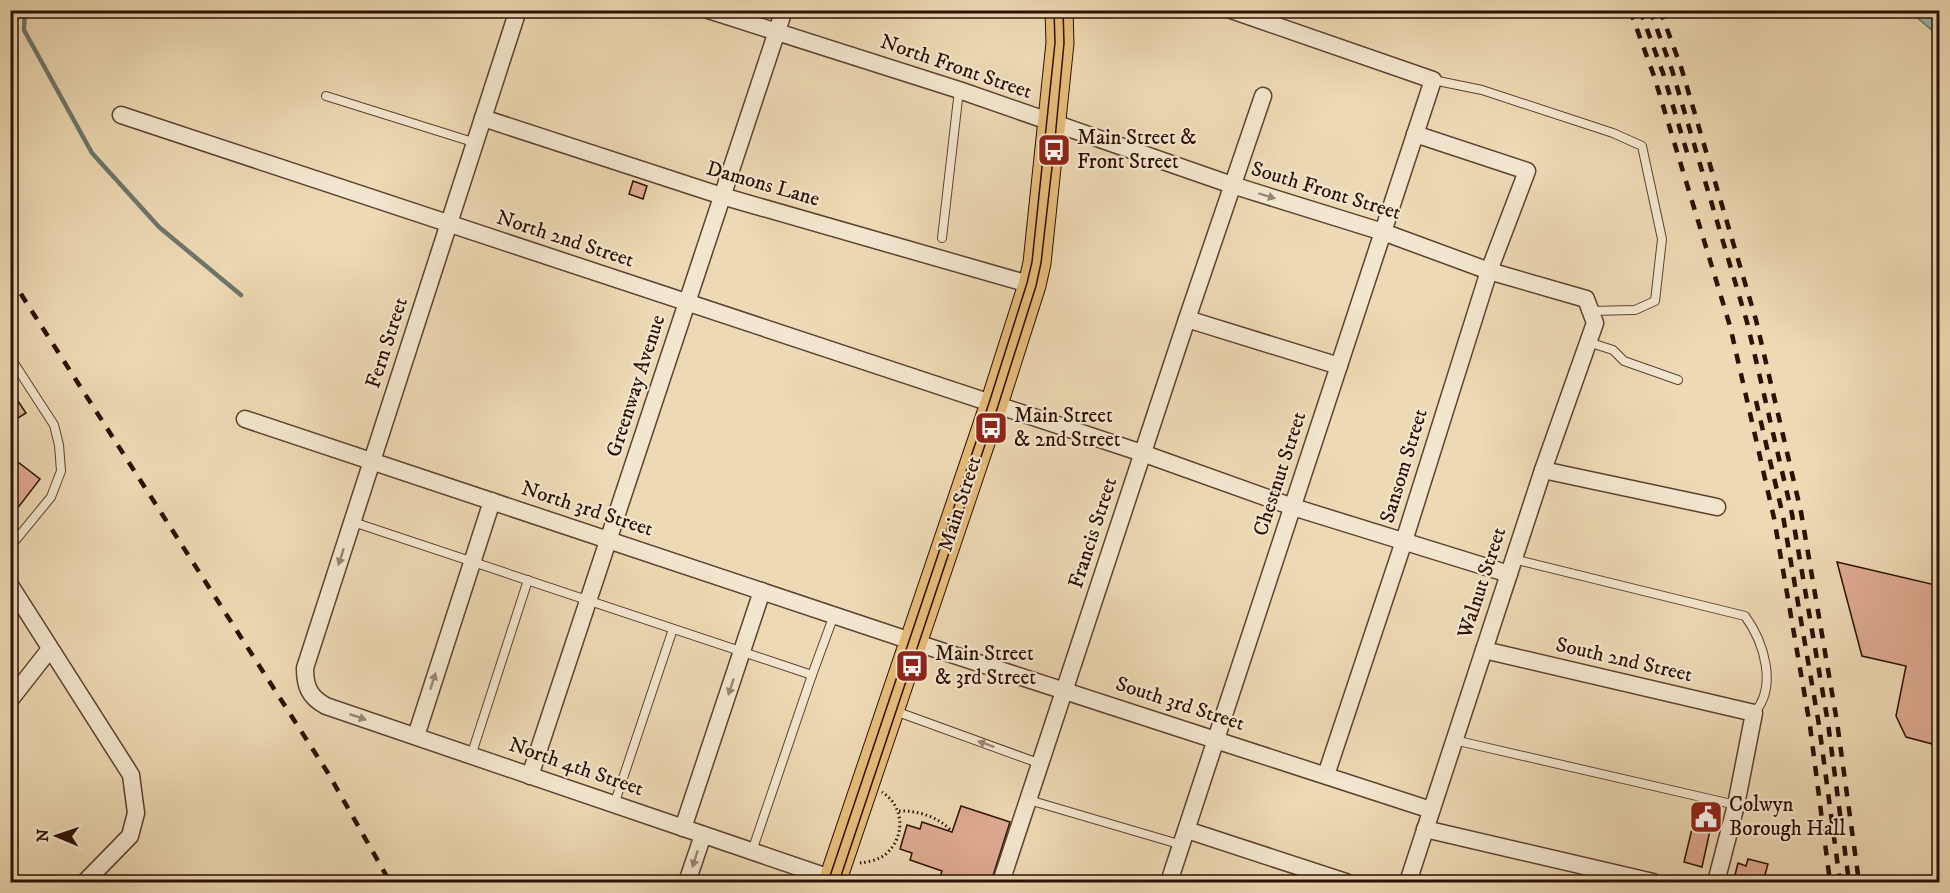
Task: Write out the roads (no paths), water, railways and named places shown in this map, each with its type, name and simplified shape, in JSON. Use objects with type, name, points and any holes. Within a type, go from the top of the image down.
[{"type":"main road","name":"Main Street","points":[[838,876],[1032,285],[1037,263],[1060,43],[1059,10]]},
{"type":"street","name":"Fern Street","points":[[308,690],[305,668],[518,10]]},
{"type":"street","name":"North Front Street","points":[[708,10],[959,90],[1052,124]]},
{"type":"street","name":"Greenway Avenue","points":[[530,776],[784,10]]},
{"type":"street","points":[[1231,10],[1433,80]]},
{"type":"street","name":"Chestnut Street","points":[[1169,882],[1433,80]]},
{"type":"street","name":"Francis Street","points":[[1001,882],[1186,319],[1263,96]]},
{"type":"street","name":"North 2nd Street","points":[[121,115],[994,404]]},
{"type":"street","name":"Damons Lane","points":[[483,118],[722,196],[1032,285]]},
{"type":"street","name":"South Front Street","points":[[1052,124],[1232,185],[1383,232],[1588,305]]},
{"type":"street","name":"Sansom Street","points":[[1326,775],[1404,541],[1489,271],[1527,171],[1416,134]]},
{"type":"street","name":"Walnut Street","points":[[1408,882],[1543,470],[1595,323],[1588,305]]},
{"type":"street","points":[[1186,319],[1339,366]]},
{"type":"street","points":[[994,404],[1142,453],[1293,507],[1404,541],[1511,567]]},
{"type":"street","name":"North 3rd Street","points":[[244,419],[915,642]]},
{"type":"street","points":[[1543,470],[1717,507]]},
{"type":"street","points":[[416,736],[492,501]]},
{"type":"street","points":[[10,585],[131,775],[136,813],[130,836],[85,882]]},
{"type":"street","points":[[683,828],[762,591]]},
{"type":"street","name":"South 3rd Street","points":[[915,642],[1431,810]]},
{"type":"street","points":[[10,700],[50,649]]},
{"type":"street","name":"South 2nd Street","points":[[1484,650],[1754,713]]},
{"type":"street","name":"North 4th Street","points":[[308,690],[312,698],[326,706],[752,851],[800,879],[838,876]]},
{"type":"street","points":[[1716,882],[1736,805],[1754,713]]},
{"type":"street","points":[[1425,830],[1653,882]]},
{"type":"street","points":[[687,882],[703,834]]},
{"type":"street","points":[[1184,837],[1346,882]]},
{"type":"lane","points":[[1433,80],[1454,83],[1493,94],[1613,133],[1642,146],[1662,239],[1655,301],[1635,310],[1588,305]]},
{"type":"lane","points":[[942,238],[959,90]]},
{"type":"lane","points":[[326,96],[476,143]]},
{"type":"lane","points":[[1588,342],[1613,350],[1624,361],[1678,380]]},
{"type":"lane","points":[[10,357],[54,425],[61,471],[51,497],[10,547]]},
{"type":"lane","points":[[353,522],[812,675]]},
{"type":"lane","points":[[1511,567],[1745,616],[1762,647],[1766,668],[1762,703],[1754,713]]},
{"type":"lane","points":[[471,756],[528,580]]},
{"type":"lane","points":[[752,851],[834,615]]},
{"type":"lane","points":[[614,805],[673,629]]},
{"type":"lane","points":[[891,709],[1041,764]]},
{"type":"lane","points":[[1454,740],[1736,805]]},
{"type":"lane","points":[[1029,800],[1184,837]]},
{"type":"water","points":[[1909,11],[1939,11],[1939,36]]},
{"type":"waterway","points":[[25,10],[24,30],[92,153],[159,227],[241,295]]},
{"type":"tram line","points":[[828,882],[1027,283],[1032,262],[1055,43],[1054,10]]},
{"type":"tram line","points":[[839,882],[1036,286],[1041,263],[1054,150],[1064,43],[1063,10]]},
{"type":"railway","points":[[1630,10],[1654,76],[1730,326],[1774,518],[1810,726],[1830,882]]},
{"type":"railway","points":[[1640,10],[1663,73],[1689,159]]},
{"type":"railway","points":[[1650,10],[1672,70],[1747,322],[1792,514],[1828,723],[1849,882]]},
{"type":"railway","points":[[1660,10],[1681,67],[1756,320],[1801,512],[1837,722],[1859,882]]},
{"type":"railway","points":[[10,277],[328,773],[390,882]]},
{"type":"railway","points":[[1756,401],[1783,516],[1819,725],[1840,882]]},
{"type":"place","name":"Main Street & Front Street","points":[[1054,150]]},
{"type":"place","name":"Main Street & 2nd Street","points":[[991,428]]},
{"type":"place","name":"Main Street & 3rd Street","points":[[912,666]]},
{"type":"place","name":"Colwyn Borough Hall","points":[[1706,817]]}]
